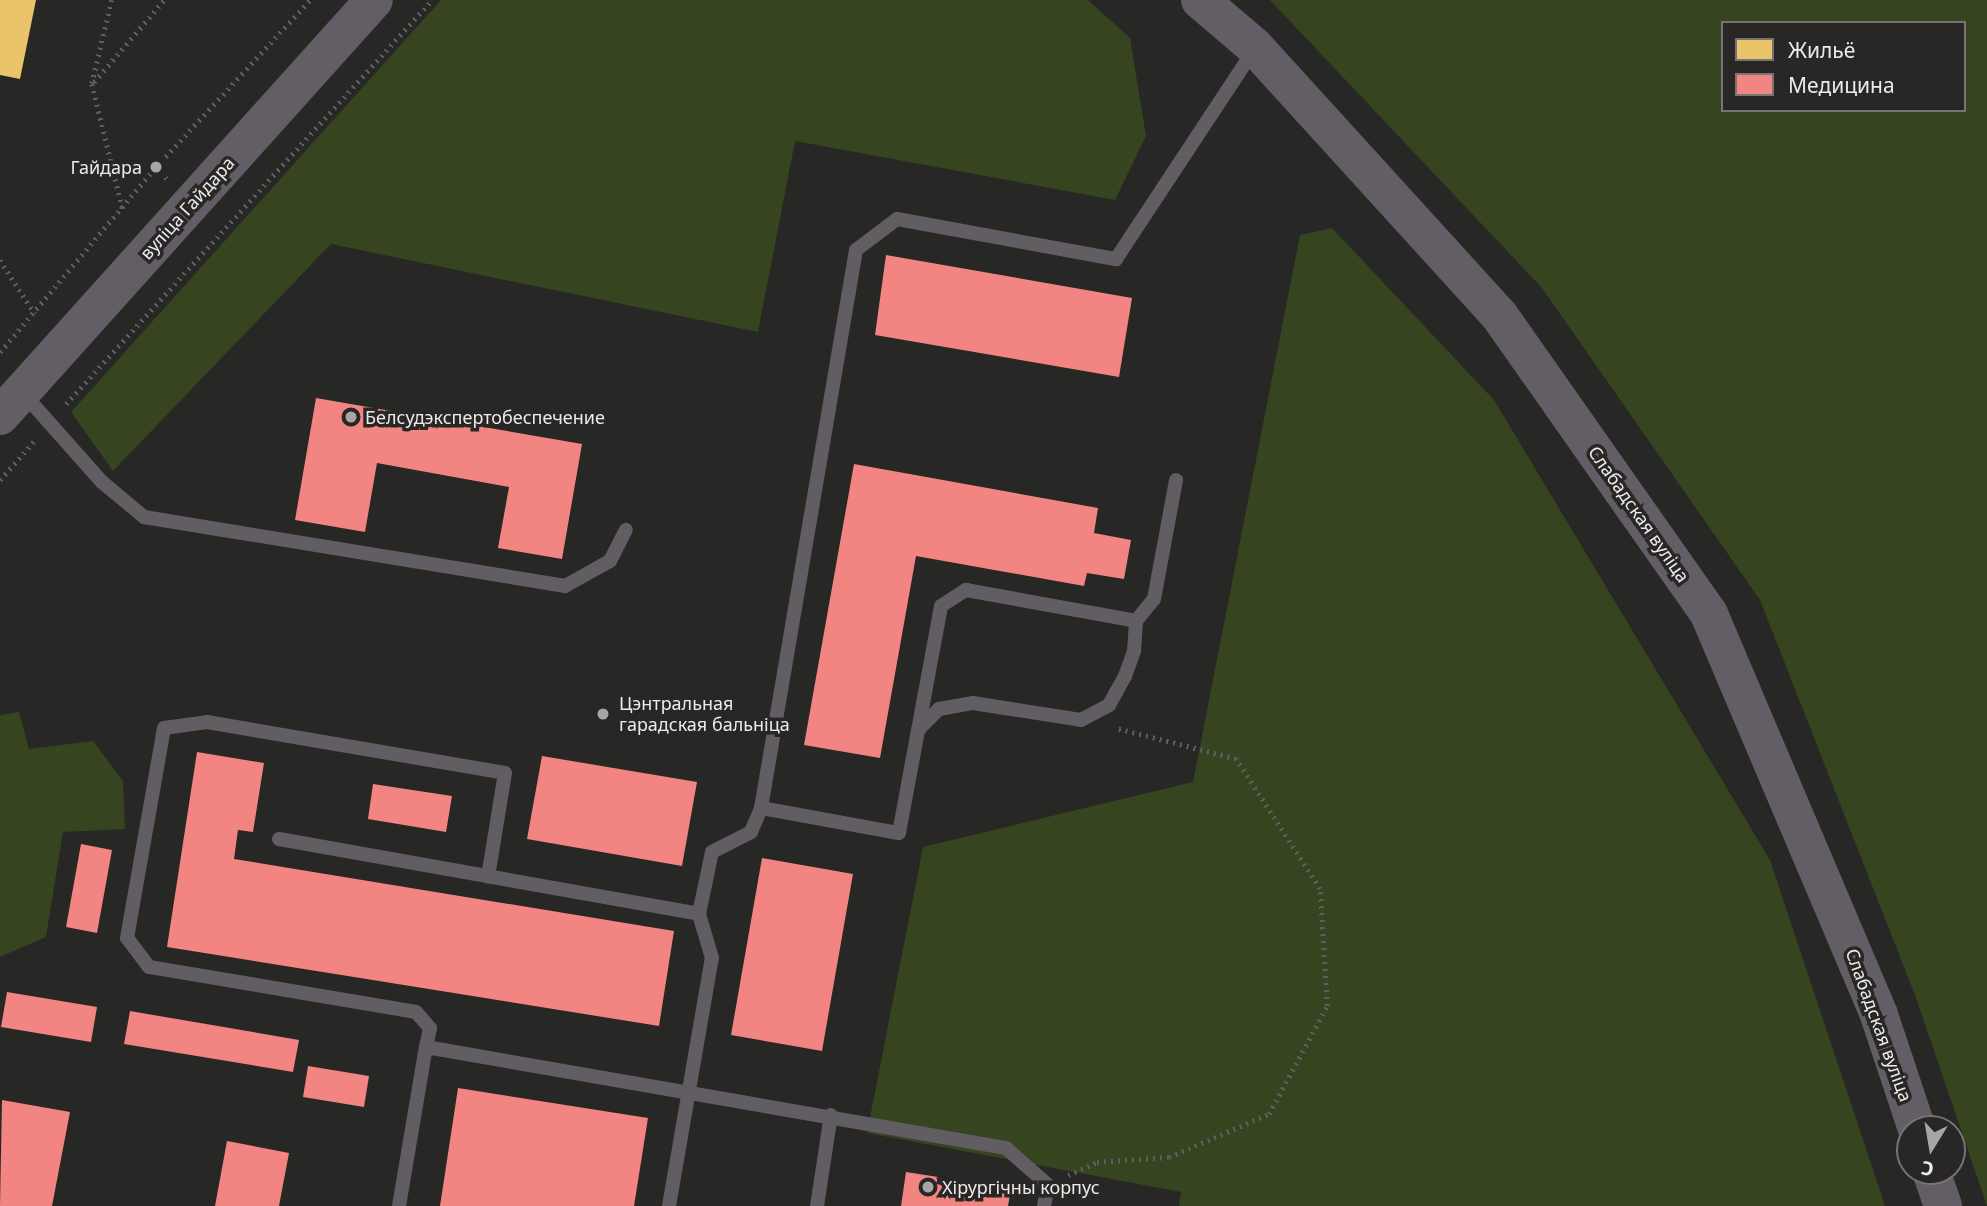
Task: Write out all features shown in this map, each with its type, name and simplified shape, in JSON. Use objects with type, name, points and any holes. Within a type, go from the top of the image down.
[{"type":"street","name":"вуліца Гайдара","points":[[10,404],[374,0]]},
{"type":"street","name":"Слабадская вуліца","points":[[1200,0],[1255,47],[1499,315],[1709,614],[1880,1015],[1912,1115]]},
{"type":"street","points":[[1936,1185],[1943,1206]]},
{"type":"lane","points":[[669,1206],[712,958],[699,914],[712,852],[751,832],[761,808],[856,250],[897,219],[1115,260],[1255,47]]},
{"type":"lane","points":[[10,404],[51,422],[102,482],[144,517],[565,586],[610,561],[626,530]]},
{"type":"lane","points":[[918,731],[939,709],[973,703],[1081,720],[1109,705],[1125,677],[1134,651],[1136,621],[1154,599],[1176,480]]},
{"type":"lane","points":[[761,808],[899,833],[941,606],[965,590],[1136,621]]},
{"type":"lane","points":[[399,1206],[429,1028],[416,1012],[149,967],[127,938],[164,728],[206,722],[505,773],[488,877]]},
{"type":"lane","points":[[279,839],[699,914]]},
{"type":"lane","points":[[426,1047],[831,1115],[1006,1148],[1048,1185],[1044,1206]]},
{"type":"lane","points":[[817,1206],[831,1115]]},
{"type":"path","points":[[112,0],[92,85],[123,211]]},
{"type":"path","points":[[92,85],[164,0]]},
{"type":"path","points":[[0,352],[123,211],[156,167],[310,0]]},
{"type":"path","points":[[0,480],[432,0]]},
{"type":"path","points":[[0,260],[58,349]]},
{"type":"path","points":[[1048,1185],[1097,1162],[1169,1157],[1269,1114],[1327,1006],[1320,890],[1236,759],[1081,720]]},
{"type":"green space","points":[[441,0],[1088,0],[1130,38],[1146,136],[1115,200],[795,141],[758,332],[331,244],[113,471],[71,412]]},
{"type":"green space","points":[[1270,0],[1987,0],[1987,1206],[1966,1144],[1966,1115],[1956,1115],[1915,995],[1760,600],[1542,288]]},
{"type":"green space","points":[[1332,228],[1494,400],[1770,860],[1885,1206],[1179,1206],[1181,1192],[867,1133],[923,847],[1193,782],[1300,235]]},
{"type":"green space","points":[[19,712],[29,749],[93,741],[123,781],[125,829],[63,832],[46,937],[0,957],[0,715]]},
{"type":"building: Жильё","points":[[0,0],[36,0],[20,79],[0,75]]},
{"type":"building: Медицина","points":[[886,255],[1132,298],[1119,377],[875,335]]},
{"type":"building: Медицина","points":[[316,398],[582,444],[562,559],[498,548],[509,487],[377,463],[365,532],[295,520]]},
{"type":"building: Медицина","points":[[854,464],[1098,508],[1094,533],[1131,540],[1124,579],[1087,573],[1084,586],[916,556],[880,758],[804,745]]},
{"type":"building: Медицина","points":[[197,752],[264,763],[253,832],[238,830],[234,859],[674,931],[659,1026],[167,947]]},
{"type":"building: Медицина","points":[[542,756],[697,782],[682,866],[527,839]]},
{"type":"building: Медицина","points":[[373,784],[452,796],[446,832],[368,819]]},
{"type":"building: Медицина","points":[[81,844],[112,850],[97,933],[66,927]]},
{"type":"building: Медицина","points":[[762,858],[853,874],[822,1051],[731,1035]]},
{"type":"building: Медицина","points":[[7,992],[97,1007],[91,1042],[1,1027]]},
{"type":"building: Медицина","points":[[130,1011],[299,1040],[293,1072],[124,1044]]},
{"type":"building: Медицина","points":[[308,1066],[369,1076],[364,1107],[303,1097]]},
{"type":"building: Медицина","points":[[458,1088],[648,1118],[634,1206],[440,1206]]},
{"type":"building: Медицина","points":[[2,1100],[70,1112],[52,1206],[0,1206]]},
{"type":"building: Медицина","points":[[227,1141],[289,1153],[279,1206],[215,1206]]},
{"type":"building: Медицина","name":"Хірургічны корпус","points":[[906,1172],[938,1177],[936,1184],[977,1191],[978,1183],[1011,1189],[1008,1206],[901,1206]]},
{"type":"place","name":"Гайдара","points":[[156,167]]},
{"type":"place","name":"Белсудэкспертобеспечение","points":[[351,417]]},
{"type":"place","name":"Цэнтральная гарадская бальніца","points":[[603,714]]},
{"type":"place","name":"Хірургічны корпус","points":[[928,1187]]}]
